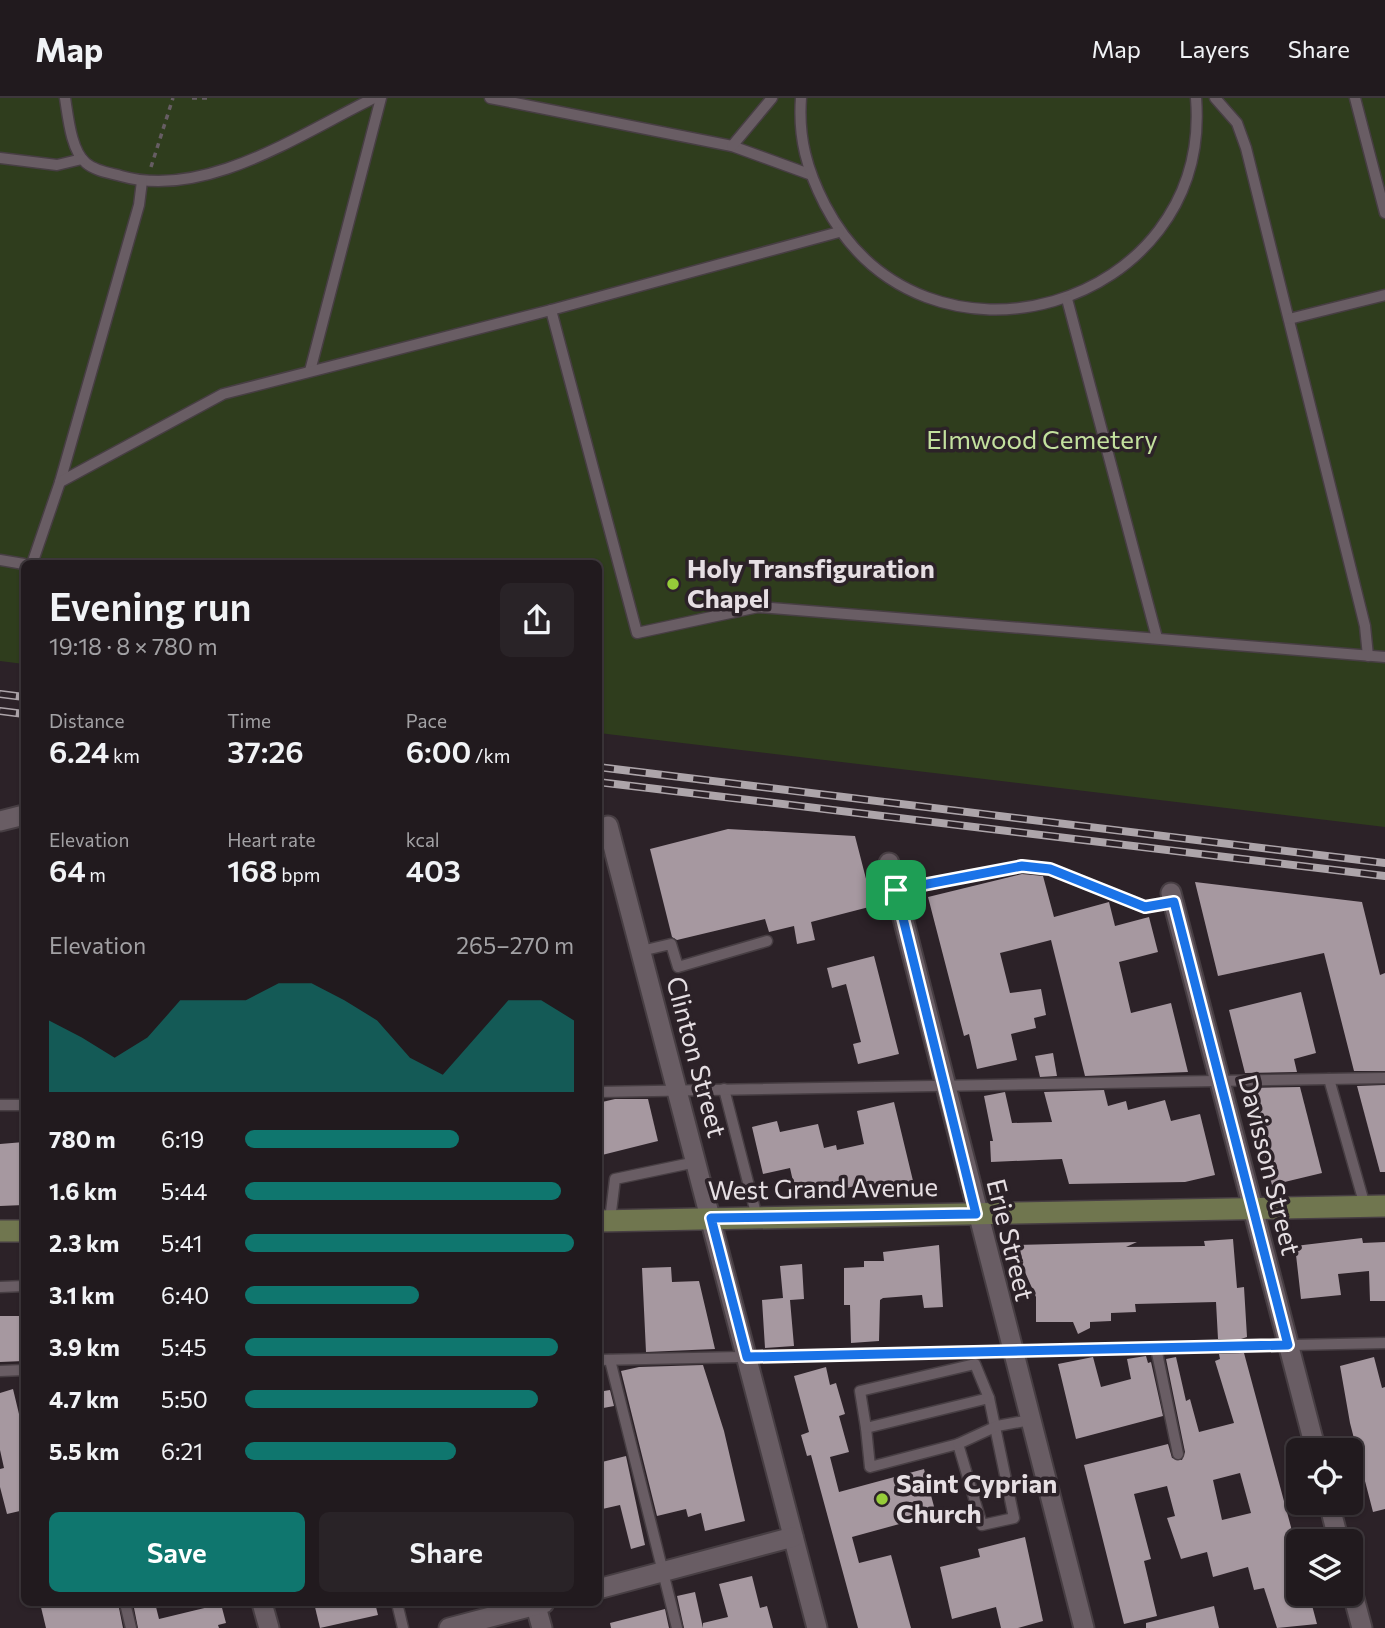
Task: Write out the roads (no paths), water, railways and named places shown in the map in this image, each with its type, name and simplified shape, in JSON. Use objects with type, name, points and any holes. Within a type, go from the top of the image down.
[{"type":"main road","name":"West Grand Avenue","points":[[604,1221],[1375,1206]]},
{"type":"main road","points":[[0,1231],[21,1231]]},
{"type":"street","points":[[0,821],[21,816]]},
{"type":"street","name":"Clinton Street","points":[[606,834],[641,951],[817,1628]]},
{"type":"street","name":"Erie Street","points":[[889,863],[976,1214],[1084,1628]]},
{"type":"street","name":"Davisson Street","points":[[1173,898],[1313,1438]]},
{"type":"street","points":[[602,1588],[793,1537]]},
{"type":"street","points":[[263,1606],[269,1628]]},
{"type":"street","points":[[449,1628],[531,1606]]},
{"type":"street","points":[[538,1606],[542,1628]]},
{"type":"street","points":[[1356,1606],[1362,1628]]},
{"type":"lane","points":[[65,98],[82,159],[98,169],[144,182],[189,180],[223,171],[374,98]]},
{"type":"lane","points":[[310,371],[381,98]]},
{"type":"lane","points":[[490,98],[732,146],[809,174]]},
{"type":"lane","points":[[732,146],[772,98]]},
{"type":"lane","points":[[801,98],[802,144],[809,174],[839,232],[874,268],[918,294],[942,303],[992,311],[1043,306],[1067,299],[1090,289],[1130,261],[1162,224],[1175,203],[1191,157],[1196,98]]},
{"type":"lane","points":[[1215,98],[1237,123],[1242,135],[1362,613],[1368,656]]},
{"type":"lane","points":[[1355,98],[1385,213]]},
{"type":"lane","points":[[0,158],[57,165],[82,159]]},
{"type":"lane","points":[[33,560],[60,482],[144,182]]},
{"type":"lane","points":[[60,482],[223,394],[551,310],[839,232]]},
{"type":"lane","points":[[1289,319],[1385,295]]},
{"type":"lane","points":[[1067,299],[1157,638]]},
{"type":"lane","points":[[551,310],[637,633],[758,607],[1385,657]]},
{"type":"lane","points":[[0,560],[21,564]]},
{"type":"lane","points":[[896,890],[1022,866],[1050,869],[1145,907],[1173,898]]},
{"type":"lane","points":[[641,951],[671,944],[678,967],[767,941]]},
{"type":"lane","points":[[602,1092],[1385,1078]]},
{"type":"lane","points":[[1329,1079],[1375,1206]]},
{"type":"lane","points":[[724,1089],[757,1217]]},
{"type":"lane","points":[[0,1105],[21,1105]]},
{"type":"lane","points":[[604,1221],[615,1179],[696,1163]]},
{"type":"lane","points":[[0,1287],[21,1286]]},
{"type":"lane","points":[[677,1628],[604,1360],[1385,1343]]},
{"type":"lane","points":[[1156,1348],[1178,1454]]},
{"type":"lane","points":[[958,1444],[982,1525],[1014,1518],[997,1426],[975,1364],[860,1391],[870,1467],[958,1444],[997,1426],[1030,1420]]},
{"type":"lane","points":[[0,1371],[21,1370]]},
{"type":"lane","points":[[866,1428],[989,1398]]},
{"type":"lane","points":[[126,1606],[131,1628]]},
{"type":"lane","points":[[398,1606],[403,1628]]},
{"type":"railway","points":[[0,694],[21,697]]},
{"type":"railway","points":[[0,711],[21,714]]},
{"type":"railway","points":[[602,767],[1385,863]]},
{"type":"railway","points":[[602,782],[1385,876]]},
{"type":"place","name":"Holy Transfiguration Chapel","points":[[673,584]]},
{"type":"place","name":"Saint Cyprian Church","points":[[882,1499]]},
{"type":"park label","name":"Elmwood Cemetery","points":[[1042,440]]}]
